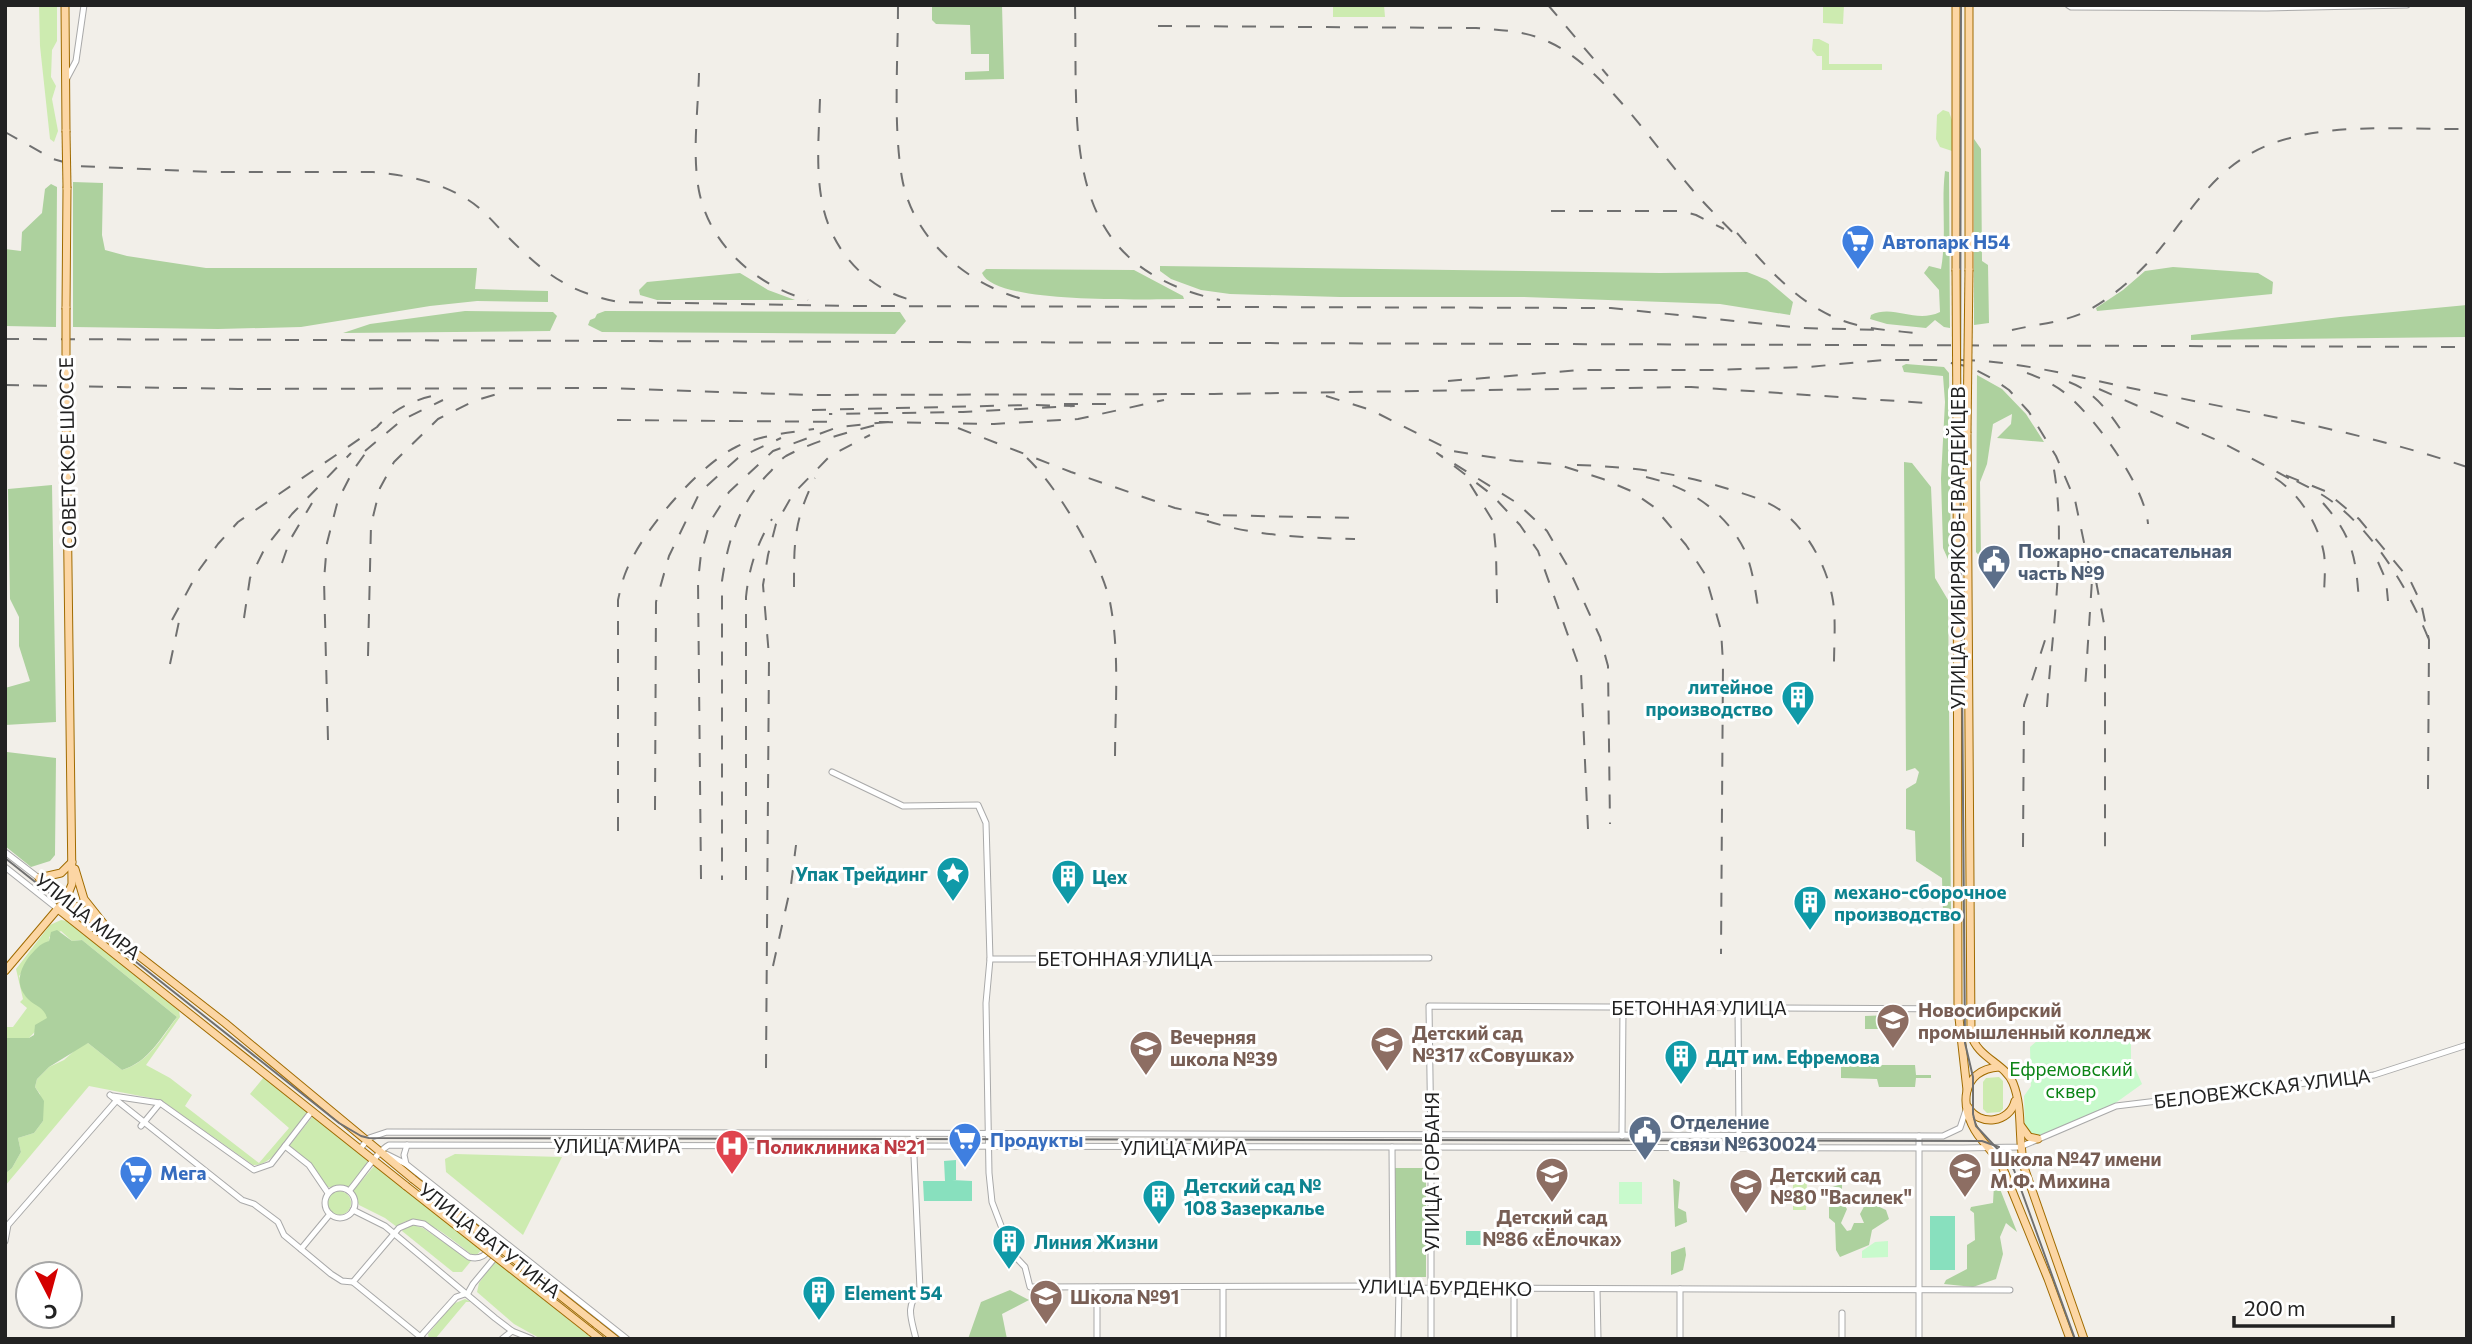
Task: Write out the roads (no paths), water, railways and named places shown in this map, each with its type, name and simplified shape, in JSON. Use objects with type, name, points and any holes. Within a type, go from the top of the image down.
[{"type":"main road","name":"СОВЕТСКОЕ ШОССЕ","points":[[65,5],[66,411],[73,862],[71,891],[66,899]]},
{"type":"main road","name":"УЛИЦА СИБИРЯКОВ-ГВАРДЕЙЦЕВ","points":[[1956,5],[1958,1009],[1967,1090]]},
{"type":"main road","name":"УЛИЦА СИБИРЯКОВ-ГВАРДЕЙЦЕВ","points":[[1969,5],[1970,1009],[1973,1041],[1981,1052],[1999,1067]]},
{"type":"main road","points":[[1958,837],[1969,837]]},
{"type":"main road","points":[[39,878],[61,873],[73,862],[84,899],[114,936]]},
{"type":"main road","points":[[5,971],[66,899]]},
{"type":"main road","name":"УЛИЦА МИРА","points":[[66,899],[221,1020],[366,1140]]},
{"type":"main road","name":"УЛИЦА МИРА","points":[[58,909],[375,1161]]},
{"type":"main road","points":[[2070,1339],[2002,1166],[1970,1122],[1967,1104],[1970,1081],[1976,1074],[1989,1068],[1999,1067],[2011,1078],[2020,1123],[2020,1147],[2025,1170],[2084,1339]]},
{"type":"main road","points":[[1967,1104],[1973,1114],[1995,1120],[2006,1116],[2014,1107],[2016,1097]]},
{"type":"main road","points":[[2020,1123],[2023,1132],[2038,1139]]},
{"type":"main road","name":"УЛИЦА ВАТУТИНА","points":[[366,1140],[593,1328],[600,1339]]},
{"type":"main road","name":"УЛИЦА ВАТУТИНА","points":[[375,1161],[593,1328],[615,1339]]},
{"type":"street","points":[[67,78],[76,61],[84,5]]},
{"type":"street","points":[[2068,5],[2195,9],[2407,5]]},
{"type":"street","points":[[832,772],[903,806],[978,806],[986,823],[989,1146]]},
{"type":"street","name":"УЛИЦА МИРА","points":[[5,852],[66,899]]},
{"type":"street","name":"УЛИЦА МИРА","points":[[5,867],[58,909]]},
{"type":"street","name":"БЕТОННАЯ УЛИЦА","points":[[989,959],[1429,958]]},
{"type":"street","name":"БЕТОННАЯ УЛИЦА","points":[[1429,1006],[1970,1009]]},
{"type":"street","name":"УЛИЦА ГОРБАНЯ","points":[[1429,1006],[1431,1339]]},
{"type":"street","points":[[1622,1136],[1623,1007]]},
{"type":"street","points":[[1738,1007],[1739,1136]]},
{"type":"street","name":"БЕЛОВЕЖСКАЯ УЛИЦА","points":[[2020,1147],[2116,1106],[2374,1075],[2467,1045]]},
{"type":"street","points":[[312,1111],[271,1164],[254,1170],[160,1103],[110,1095],[142,1124],[242,1200],[254,1204],[278,1222],[284,1235],[301,1249],[342,1281],[353,1282],[421,1338],[456,1297],[468,1293],[508,1243]]},
{"type":"street","points":[[5,1241],[8,1225],[117,1100]]},
{"type":"street","points":[[142,1124],[160,1103]]},
{"type":"street","points":[[1919,1339],[1919,1136],[1943,1136],[1960,1128],[1965,1119],[1967,1104]]},
{"type":"street","name":"УЛИЦА МИРА","points":[[366,1140],[387,1132],[1919,1136]]},
{"type":"street","points":[[582,1132],[582,1145]]},
{"type":"street","points":[[913,1133],[920,1289],[910,1301],[910,1313],[916,1339]]},
{"type":"street","points":[[360,1149],[366,1140]]},
{"type":"street","points":[[406,1164],[404,1155],[407,1144]]},
{"type":"street","name":"УЛИЦА МИРА","points":[[382,1152],[388,1145],[407,1144],[2020,1147]]},
{"type":"street","points":[[285,1146],[309,1165],[328,1193]]},
{"type":"street","name":"УЛИЦА БУРДЕНКО","points":[[989,1146],[992,1202],[1011,1252],[1025,1267],[1030,1287],[1396,1286],[2010,1290]]},
{"type":"street","name":"УЛИЦА ГОРБАНЯ","points":[[1392,1147],[1398,1339]]},
{"type":"street","points":[[349,1191],[382,1152],[406,1164],[627,1339]]},
{"type":"street","points":[[335,1188],[349,1191],[354,1198],[353,1210],[342,1218],[330,1214],[325,1206],[328,1193],[335,1188]]},
{"type":"street","points":[[353,1210],[380,1222],[512,1331],[532,1339]]},
{"type":"street","points":[[301,1249],[330,1214]]},
{"type":"street","points":[[353,1282],[403,1224],[424,1224],[469,1257],[477,1259],[483,1258],[500,1237]]},
{"type":"street","points":[[1097,1287],[1097,1339]]},
{"type":"street","points":[[1223,1287],[1223,1339]]},
{"type":"street","points":[[1514,1288],[1514,1339]]},
{"type":"street","points":[[1597,1289],[1598,1339]]},
{"type":"street","points":[[1680,1289],[1680,1339]]},
{"type":"street","points":[[1842,1313],[1842,1339]]},
{"type":"street","points":[[502,1339],[512,1331]]},
{"type":"tram line","points":[[1961,5],[1960,433],[1965,1043],[1973,1077],[1973,1114],[1976,1126],[2014,1170],[2075,1339]]},
{"type":"tram line","points":[[5,858],[339,1123],[369,1138],[1982,1141],[1999,1147]]},
{"type":"railway","points":[[898,5],[899,158],[908,200],[918,221],[946,257],[984,283],[1026,300]]},
{"type":"railway","points":[[1075,5],[1079,147],[1088,188],[1104,226],[1129,258],[1167,283],[1220,300]]},
{"type":"railway","points":[[1548,5],[1608,76]]},
{"type":"railway","points":[[1158,26],[1476,28],[1532,35],[1569,53],[1607,87],[1696,194],[1742,242]]},
{"type":"railway","points":[[699,73],[697,177],[705,211],[713,229],[738,260],[754,273],[771,284],[808,300]]},
{"type":"railway","points":[[820,99],[819,184],[831,232],[863,275],[894,294],[911,300]]},
{"type":"railway","points":[[2012,330],[2071,317],[2089,310],[2107,298],[2154,256],[2220,176],[2248,155],[2272,144],[2326,131],[2384,128],[2467,129]]},
{"type":"railway","points":[[5,132],[53,159],[78,166],[210,172],[373,172],[420,180],[443,187],[471,202],[531,259],[556,278],[583,292],[618,302],[858,306],[1611,308],[1802,328],[1886,330]]},
{"type":"railway","points":[[1551,211],[1682,211],[1724,229]]},
{"type":"railway","points":[[1737,233],[1777,277],[1823,312],[1861,326],[1915,333]]},
{"type":"railway","points":[[5,339],[2467,347]]},
{"type":"railway","points":[[1448,381],[1581,370],[1808,367],[1883,360],[1937,360],[1970,367],[2009,390],[2029,412],[2056,456],[2075,500],[2092,580],[2085,689]]},
{"type":"railway","points":[[1961,360],[2032,367],[2270,416],[2389,444],[2467,467]]},
{"type":"railway","points":[[2027,373],[2065,393],[2104,435],[2138,491],[2148,524]]},
{"type":"railway","points":[[2069,382],[2088,392],[2109,413],[2127,439]]},
{"type":"railway","points":[[5,385],[238,389],[606,388],[808,395],[1214,394],[1691,387],[1926,403]]},
{"type":"railway","points":[[2099,389],[2221,442],[2292,480]]},
{"type":"railway","points":[[368,656],[371,525],[380,488],[394,462],[438,419],[474,401],[497,394]]},
{"type":"railway","points":[[172,620],[199,570],[238,522],[377,427],[397,410],[412,402],[437,395]]},
{"type":"railway","points":[[1326,396],[1371,410],[1452,451],[1556,464],[1603,479],[1631,491],[1654,507],[1686,545],[1705,574],[1721,630],[1721,954]]},
{"type":"railway","points":[[365,451],[402,420],[443,400]]},
{"type":"railway","points":[[879,422],[994,424],[1078,419],[1164,400]]},
{"type":"railway","points":[[1064,404],[1117,404]]},
{"type":"railway","points":[[812,410],[1074,406],[963,412],[829,414]]},
{"type":"railway","points":[[617,420],[841,422]]},
{"type":"railway","points":[[701,879],[698,581],[701,554],[710,522],[729,492],[773,451],[838,427],[888,422],[823,440],[784,458],[751,495],[737,522],[722,581],[722,880]]},
{"type":"railway","points":[[958,428],[1071,472],[1175,508],[1208,515],[1359,518]]},
{"type":"railway","points":[[618,831],[618,600],[633,558],[672,502],[721,456],[754,440],[814,429]]},
{"type":"railway","points":[[766,1068],[769,656],[763,585],[776,524],[793,494],[830,456],[870,435]]},
{"type":"railway","points":[[655,810],[656,602],[669,556],[700,492],[738,458],[781,438]]},
{"type":"railway","points":[[328,740],[324,580],[327,543],[338,500],[354,469],[372,444]]},
{"type":"railway","points":[[244,618],[250,578],[265,548],[292,514],[351,453]]},
{"type":"railway","points":[[1588,829],[1581,672],[1538,551],[1520,525],[1491,494],[1437,453],[1517,503],[1547,531],[1568,567],[1600,637],[1608,666],[1610,824]]},
{"type":"railway","points":[[1027,458],[1065,505],[1098,566],[1110,602],[1115,641],[1115,759]]},
{"type":"railway","points":[[2047,707],[2059,550],[2057,488],[2052,459]]},
{"type":"railway","points":[[1577,465],[1638,469],[1676,475],[1754,497],[1784,513],[1809,541],[1827,577],[1834,609],[1834,665]]},
{"type":"railway","points":[[2428,789],[2429,640],[2421,603],[2410,580],[2359,519],[2325,491],[2285,475],[2324,496],[2373,541],[2411,600],[2429,640]]},
{"type":"railway","points":[[1646,477],[1690,494],[1726,523],[1747,556],[1758,607]]},
{"type":"railway","points":[[794,587],[794,556],[799,519],[815,478]]},
{"type":"railway","points":[[2275,478],[2300,501],[2318,532],[2325,559],[2324,598]]},
{"type":"railway","points":[[1470,484],[1493,521],[1497,603]]},
{"type":"railway","points":[[282,563],[290,540],[312,503]]},
{"type":"railway","points":[[2323,503],[2347,538],[2354,560],[2359,602]]},
{"type":"railway","points":[[746,880],[746,597],[754,556],[772,519]]},
{"type":"railway","points":[[1207,521],[1262,533],[1355,539]]},
{"type":"railway","points":[[2378,562],[2386,580],[2388,601]]},
{"type":"railway","points":[[2096,581],[2105,629],[2105,848]]},
{"type":"railway","points":[[170,664],[181,612]]},
{"type":"railway","points":[[2023,847],[2024,705],[2047,634]]},
{"type":"railway","points":[[773,966],[791,885],[796,845]]},
{"type":"place","name":"Автопарк Н54","points":[[1858,271]]},
{"type":"place","name":"Пожарно-спасательная часть №9","points":[[1994,591]]},
{"type":"place","name":"литейное производство","points":[[1798,727]]},
{"type":"place","name":"Упак Трейдинг","points":[[953,903]]},
{"type":"place","name":"Цех","points":[[1068,906]]},
{"type":"place","name":"механо-сборочное производство","points":[[1810,932]]},
{"type":"place","name":"Новосибирский промышленный колледж","points":[[1893,1050]]},
{"type":"place","name":"Детский сад №317 «Совушка»","points":[[1387,1073]]},
{"type":"place","name":"Вечерняя школа №39","points":[[1146,1077]]},
{"type":"place","name":"ДДТ им. Ефремова","points":[[1681,1086]]},
{"type":"place","name":"Отделение связи №630024","points":[[1645,1162]]},
{"type":"place","name":"Продукты","points":[[965,1169]]},
{"type":"place","name":"Поликлиника №21","points":[[732,1176]]},
{"type":"place","name":"Школа №47 имени М.Ф. Михина","points":[[1965,1199]]},
{"type":"place","name":"Мега","points":[[136,1202]]},
{"type":"place","name":"Детский сад №86 «Ёлочка»","points":[[1552,1204]]},
{"type":"place","name":"Детский сад №80 \"Василек\"","points":[[1746,1215]]},
{"type":"place","name":"Детский сад № 108 Зазеркалье","points":[[1159,1226]]},
{"type":"place","name":"Линия Жизни","points":[[1009,1271]]},
{"type":"place","name":"Element 54","points":[[819,1322]]},
{"type":"place","name":"Школа №91","points":[[1046,1326]]},
{"type":"park label","name":"Ефремовский сквер","points":[[2071,1079]]}]
